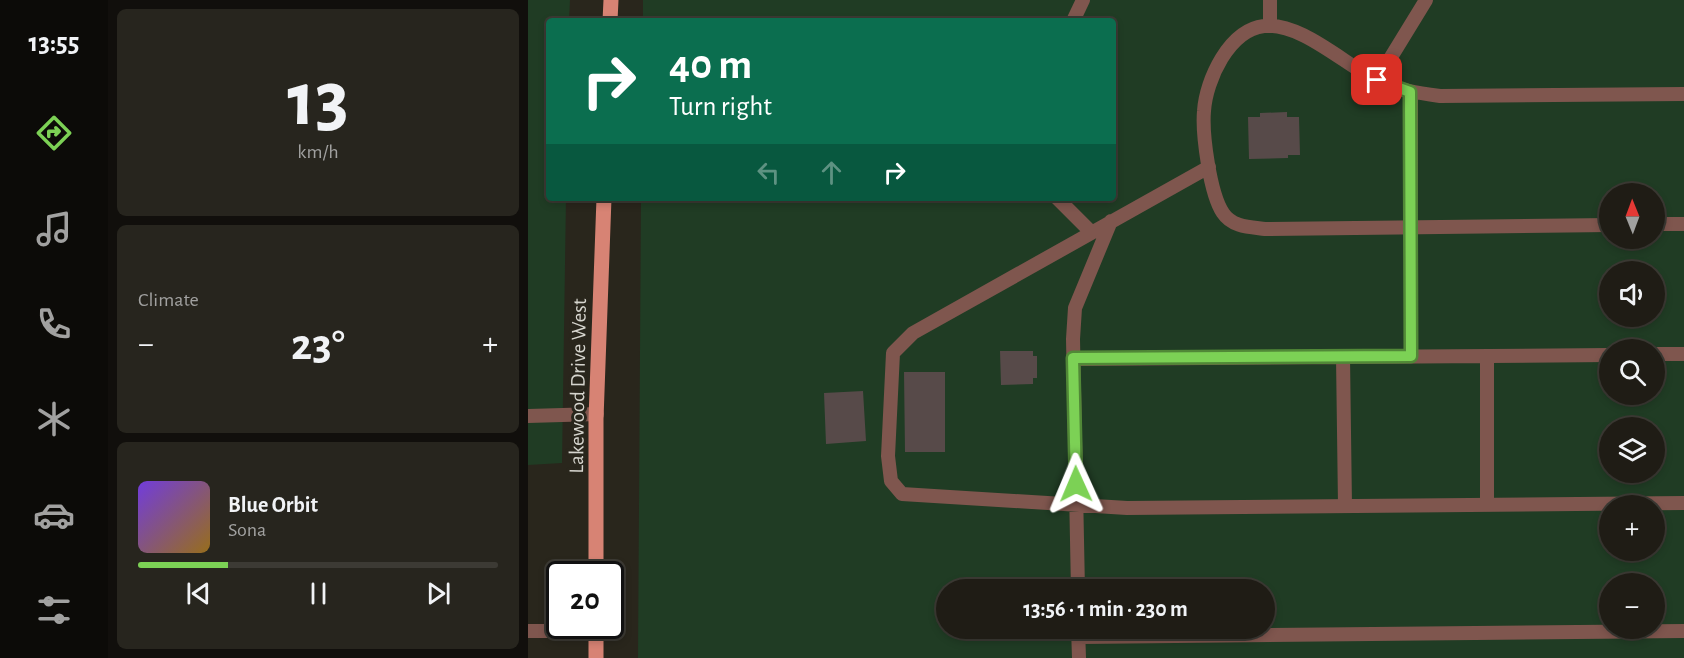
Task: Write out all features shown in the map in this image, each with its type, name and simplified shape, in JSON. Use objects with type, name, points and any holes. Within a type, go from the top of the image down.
[{"type":"main road","points":[[610,18],[611,0]]},
{"type":"main road","name":"Lakewood Drive West","points":[[596,561],[597,414],[604,201]]},
{"type":"main road","points":[[596,639],[596,658]]},
{"type":"lane","points":[[1074,18],[1083,0]]},
{"type":"lane","points":[[1270,0],[1270,26]]},
{"type":"lane","points":[[1377,80],[1426,0]]},
{"type":"lane","points":[[1599,225],[1264,229],[1238,225],[1223,214],[1209,167],[1204,140],[1204,111],[1213,77],[1224,55],[1238,39],[1251,29],[1270,26],[1287,28],[1308,38],[1377,80],[1410,92],[1440,96],[1684,94]]},
{"type":"lane","points":[[1410,92],[1411,356]]},
{"type":"lane","points":[[1209,167],[1090,231],[914,333],[893,353],[888,456],[891,481],[902,494],[1127,508],[1684,503]]},
{"type":"lane","points":[[1060,201],[1090,231]]},
{"type":"lane","points":[[1078,579],[1073,358],[1075,308],[1111,221]]},
{"type":"lane","points":[[1665,224],[1684,224]]},
{"type":"lane","points":[[1665,354],[1684,354]]},
{"type":"lane","points":[[1073,358],[1599,355]]},
{"type":"lane","points":[[1487,356],[1487,505]]},
{"type":"lane","points":[[1343,357],[1345,506]]},
{"type":"lane","points":[[528,416],[597,414]]},
{"type":"lane","points":[[528,631],[546,630]]},
{"type":"lane","points":[[1275,632],[1684,631]]},
{"type":"lane","points":[[1078,639],[1079,658]]},
{"type":"green space","points":[[528,0],[570,0],[569,18],[546,18],[546,201],[566,201],[562,463],[528,465]]},
{"type":"green space","points":[[643,0],[1684,0],[1684,658],[638,658],[641,201],[1116,201],[1116,18],[643,18]]},
{"type":"building","points":[[1287,112],[1287,117],[1299,117],[1300,155],[1288,155],[1288,158],[1249,159],[1248,117],[1260,117],[1260,113]]},
{"type":"building","points":[[1000,351],[1033,351],[1033,356],[1037,356],[1037,378],[1033,378],[1033,384],[1001,385]]},
{"type":"building","points":[[904,372],[945,372],[945,452],[905,452]]},
{"type":"building","points":[[863,391],[866,441],[826,444],[824,393]]},
{"type":"route","points":[[1076,484],[1073,358],[1411,356],[1410,92],[1377,80]]}]
